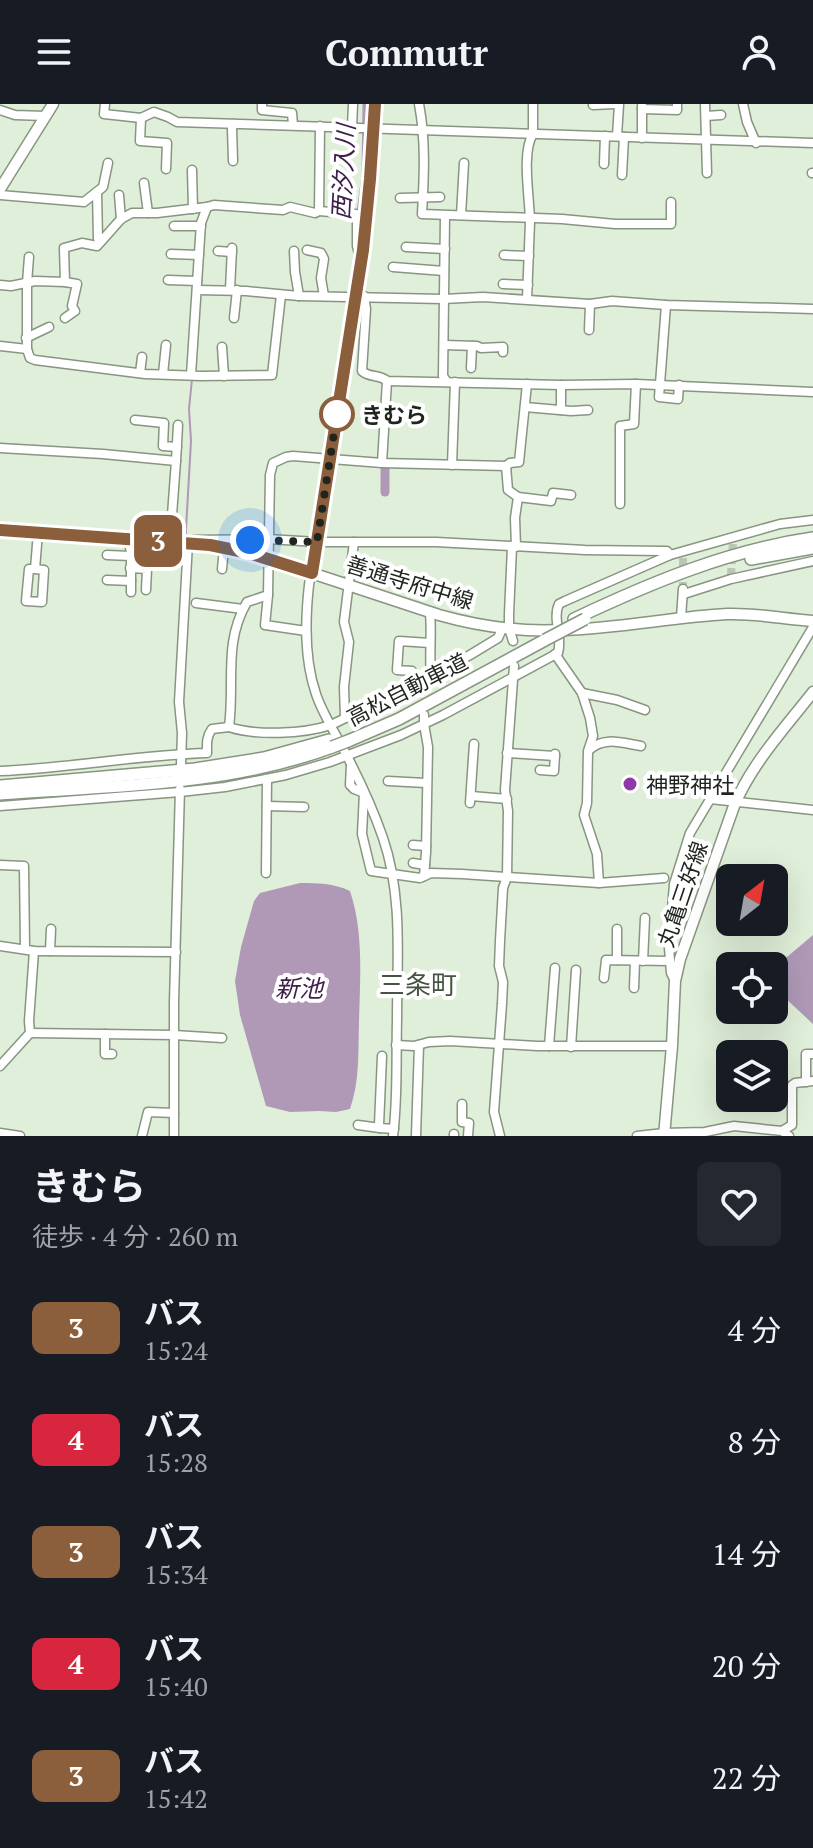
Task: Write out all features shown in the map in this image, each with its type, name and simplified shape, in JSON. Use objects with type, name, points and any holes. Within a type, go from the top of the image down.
[{"type":"highway","name":"高松自動車道","points":[[0,794],[191,779],[265,766],[346,738],[436,695],[570,621],[637,590],[712,562],[813,538]]},
{"type":"highway","name":"高松自動車道","points":[[540,639],[639,595],[713,569],[756,557],[813,548]]},
{"type":"highway","name":"高松自動車道","points":[[0,786],[195,769],[331,744]]},
{"type":"main road","points":[[0,189],[53,104]]},
{"type":"main road","name":"善通寺府中線","points":[[0,530],[224,548],[269,559],[430,613],[506,628],[558,630],[729,614],[760,614],[813,621]]},
{"type":"main road","name":"丸亀三好線","points":[[664,1134],[675,981],[680,959],[736,801],[755,766],[813,692]]},
{"type":"street","points":[[15,115],[17,104]]},
{"type":"street","points":[[105,104],[104,114],[141,118],[154,112],[177,122],[813,143]]},
{"type":"street","points":[[262,104],[262,110],[292,113],[293,125]]},
{"type":"street","points":[[352,127],[353,104]]},
{"type":"street","points":[[375,104],[369,127],[367,179],[357,246],[361,262],[360,296],[330,460],[306,612],[306,631],[315,692],[384,839],[392,874],[397,926],[396,1045],[387,1131]]},
{"type":"street","points":[[419,104],[423,130],[422,214],[671,224],[671,202]]},
{"type":"street","points":[[527,299],[530,218],[528,160],[533,134],[533,104]]},
{"type":"street","points":[[705,104],[707,173]]},
{"type":"street","points":[[743,104],[756,143]]},
{"type":"street","points":[[593,105],[619,105],[622,175]]},
{"type":"street","points":[[642,138],[642,106],[676,110]]},
{"type":"street","points":[[0,110],[15,115],[45,116]]},
{"type":"street","points":[[706,116],[721,115]]},
{"type":"street","points":[[141,118],[140,141],[167,143],[166,169]]},
{"type":"street","points":[[233,161],[234,124]]},
{"type":"street","points":[[319,211],[320,126]]},
{"type":"street","points":[[604,164],[605,136]]},
{"type":"street","points":[[0,195],[84,202],[103,187],[108,163]]},
{"type":"street","points":[[461,215],[460,181],[464,163]]},
{"type":"street","points":[[192,170],[193,209]]},
{"type":"street","points":[[424,180],[437,181]]},
{"type":"street","points":[[144,183],[148,213]]},
{"type":"street","points":[[97,192],[98,239],[101,241]]},
{"type":"street","points":[[119,195],[121,219]]},
{"type":"street","points":[[400,198],[440,197]]},
{"type":"street","points":[[65,282],[64,248],[82,243],[97,246],[121,219],[132,213],[214,205],[283,210],[290,207],[315,213],[335,211],[362,215]]},
{"type":"street","points":[[191,375],[201,226],[207,207]]},
{"type":"street","points":[[445,216],[443,376],[451,382]]},
{"type":"street","points":[[174,226],[201,226]]},
{"type":"street","points":[[406,247],[445,249]]},
{"type":"street","points":[[218,251],[232,250],[234,318]]},
{"type":"street","points":[[307,250],[321,253],[324,259],[321,278],[324,296]]},
{"type":"street","points":[[294,251],[299,296]]},
{"type":"street","points":[[171,254],[199,255]]},
{"type":"street","points":[[504,255],[529,256]]},
{"type":"street","points":[[29,257],[26,338],[30,358],[35,360],[140,373],[272,375],[281,295]]},
{"type":"street","points":[[393,267],[444,271]]},
{"type":"street","points":[[168,280],[299,296],[483,297],[611,306],[813,309]]},
{"type":"street","points":[[0,285],[35,281],[77,284],[72,306],[75,311],[65,318]]},
{"type":"street","points":[[503,284],[528,285]]},
{"type":"street","points":[[404,287],[404,298]]},
{"type":"street","points":[[421,310],[428,288]]},
{"type":"street","points":[[360,296],[366,309],[362,371],[387,381],[679,385],[813,392]]},
{"type":"street","points":[[589,330],[590,304]]},
{"type":"street","points":[[666,305],[659,397],[678,399],[679,385]]},
{"type":"street","points":[[26,338],[49,327]]},
{"type":"street","points":[[163,374],[166,345]]},
{"type":"street","points":[[444,345],[503,347],[503,352]]},
{"type":"street","points":[[0,346],[27,349]]},
{"type":"street","points":[[472,346],[472,368]]},
{"type":"street","points":[[222,347],[224,376]]},
{"type":"street","points":[[140,373],[142,357]]},
{"type":"street","points":[[382,463],[387,381]]},
{"type":"street","points":[[451,382],[452,465]]},
{"type":"street","points":[[306,631],[265,625],[270,475],[273,463],[293,456],[452,465],[506,466],[519,462],[527,384]]},
{"type":"street","points":[[620,504],[620,426],[634,424],[636,384]]},
{"type":"street","points":[[561,385],[561,410]]},
{"type":"street","points":[[525,407],[588,410]]},
{"type":"street","points":[[135,420],[164,423],[163,446],[177,447]]},
{"type":"street","points":[[170,542],[178,425]]},
{"type":"street","points":[[0,448],[176,461]]},
{"type":"street","points":[[506,466],[508,490],[518,497],[551,501],[553,493],[571,495]]},
{"type":"street","points":[[207,753],[208,735],[212,729],[229,727],[283,732],[320,729],[427,681],[498,638],[506,628],[518,497]]},
{"type":"street","points":[[0,806],[267,779],[349,760],[555,654],[560,646],[556,612],[559,604],[670,555],[683,554],[780,524],[813,520]]},
{"type":"street","points":[[35,569],[38,532]]},
{"type":"street","points":[[128,539],[131,592]]},
{"type":"street","points":[[181,765],[179,702],[188,543],[194,540],[436,542],[667,551],[670,555]]},
{"type":"street","points":[[345,718],[344,687],[349,642],[344,622],[354,542]]},
{"type":"street","points":[[222,569],[224,548]]},
{"type":"street","points":[[107,555],[131,556]]},
{"type":"street","points":[[681,618],[684,592],[731,578],[813,561]]},
{"type":"street","points":[[130,568],[147,569],[146,590]]},
{"type":"street","points":[[107,580],[131,581]]},
{"type":"street","points":[[229,727],[231,645],[239,616],[247,602],[268,595]]},
{"type":"street","points":[[196,603],[243,609]]},
{"type":"street","points":[[427,681],[432,628],[430,613]]},
{"type":"street","points":[[675,981],[670,961],[671,915],[676,872],[690,833],[813,627]]},
{"type":"street","points":[[506,628],[513,641]]},
{"type":"street","points":[[412,671],[397,670],[399,641],[430,643]]},
{"type":"street","points":[[555,654],[582,693],[590,718],[593,736],[588,751],[584,815],[597,854],[599,883]]},
{"type":"street","points":[[500,1136],[494,1112],[503,982],[499,966],[500,941],[503,888],[507,877],[505,790],[514,666]]},
{"type":"street","points":[[582,693],[645,710]]},
{"type":"street","points":[[424,720],[428,747],[424,876]]},
{"type":"street","points":[[498,723],[509,724]]},
{"type":"street","points":[[495,735],[508,736]]},
{"type":"street","points":[[588,751],[596,744],[611,740],[641,746]]},
{"type":"street","points":[[474,744],[471,800],[507,799]]},
{"type":"street","points":[[507,753],[555,754],[554,771],[540,770]]},
{"type":"street","points":[[0,771],[107,767],[181,754],[219,754]]},
{"type":"street","points":[[266,873],[267,779]]},
{"type":"street","points":[[388,781],[426,783]]},
{"type":"street","points":[[174,1136],[180,788]]},
{"type":"street","points":[[364,793],[362,834],[371,871],[420,878],[431,873],[599,883],[664,878]]},
{"type":"street","points":[[710,799],[813,810]]},
{"type":"street","points":[[267,806],[304,807]]},
{"type":"street","points":[[413,845],[426,846]]},
{"type":"street","points":[[413,863],[425,865]]},
{"type":"street","points":[[0,865],[24,866],[30,950],[30,1033],[0,1066]]},
{"type":"street","points":[[634,988],[646,934],[645,918]]},
{"type":"street","points":[[50,951],[51,929]]},
{"type":"street","points":[[617,929],[617,960]]},
{"type":"street","points":[[604,943],[617,943]]},
{"type":"street","points":[[0,946],[50,951],[176,952]]},
{"type":"street","points":[[604,978],[606,960],[670,961]]},
{"type":"street","points":[[549,1046],[555,968]]},
{"type":"street","points":[[571,1047],[576,970]]},
{"type":"street","points":[[552,991],[574,998]]},
{"type":"street","points":[[30,1033],[222,1038]]},
{"type":"street","points":[[105,1034],[105,1054],[112,1054]]},
{"type":"street","points":[[396,1045],[439,1041],[571,1047],[672,1046]]},
{"type":"street","points":[[416,1136],[419,1045]]},
{"type":"street","points":[[637,1136],[705,1132],[734,1126],[785,1134],[792,1125],[792,1085],[809,1082],[806,1054],[813,1054]]},
{"type":"street","points":[[382,1056],[387,1131]]},
{"type":"street","points":[[462,1104],[462,1122],[469,1123],[468,1136]]},
{"type":"street","points":[[142,1136],[148,1112],[174,1113]]},
{"type":"street","points":[[358,1125],[387,1131]]},
{"type":"street","points":[[731,1136],[734,1126]]},
{"type":"street","points":[[0,1133],[20,1136]]},
{"type":"water","name":"新池","points":[[300,883],[319,883],[350,891],[357,923],[360,972],[357,1077],[350,1109],[336,1112],[290,1112],[266,1106],[240,1015],[235,981],[254,901],[260,893]]},
{"type":"water","points":[[813,935],[813,1024],[788,1001],[788,956]]},
{"type":"waterway","name":"西汐入川","points":[[360,219],[366,176],[367,104]]},
{"type":"waterway","points":[[188,538],[192,379]]},
{"type":"waterway","name":"西汐入川","points":[[385,467],[385,492]]},
{"type":"tunnel","points":[[731,576],[733,541]]},
{"type":"tunnel","points":[[683,558],[683,589]]},
{"type":"tunnel","points":[[425,706],[426,687]]},
{"type":"bus line","name":"3","points":[[0,530],[210,545],[249,553],[312,573],[363,250],[375,104]]},
{"type":"place","name":"きむら","points":[[337,414]]},
{"type":"place","name":"神野神社","points":[[630,784]]},
{"type":"district","name":"三条町","points":[[418,984]]},
{"type":"route","points":[[250,540],[317,542],[337,414]]}]
